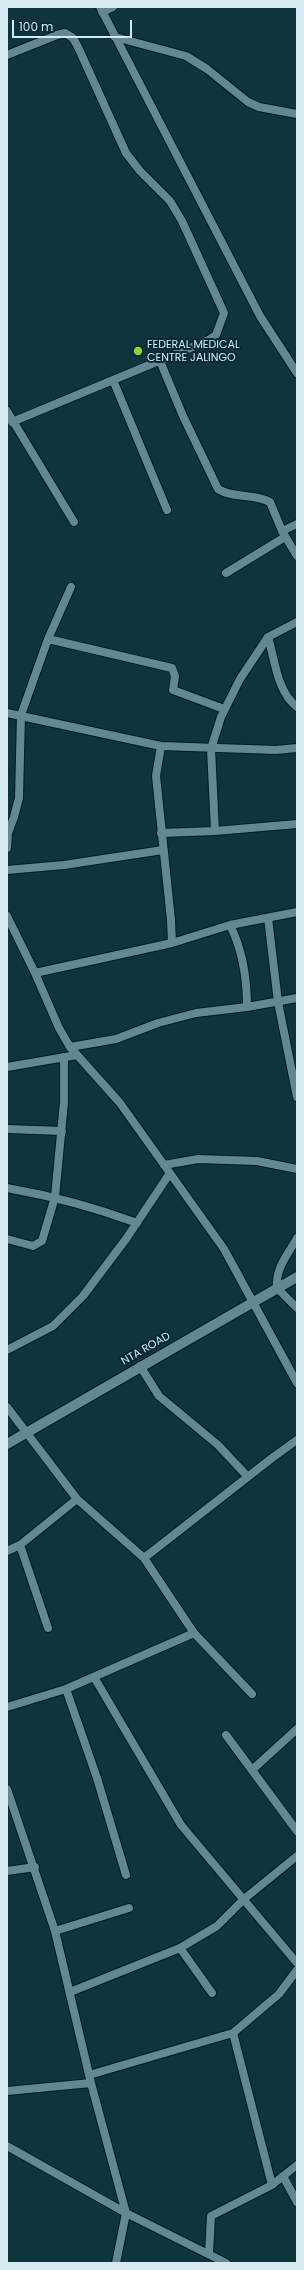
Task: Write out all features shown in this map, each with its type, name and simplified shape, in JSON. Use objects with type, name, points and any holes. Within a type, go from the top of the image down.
[{"type":"street","points":[[113,7],[101,9],[260,316],[297,374]]},
{"type":"street","points":[[7,56],[57,35],[65,33],[73,38],[126,153],[140,171],[170,201],[182,221],[224,313],[216,335],[207,340],[12,422]]},
{"type":"street","points":[[115,37],[186,56],[207,69],[248,102],[259,107],[297,114]]},
{"type":"street","points":[[160,361],[183,416],[218,489],[224,493],[264,499],[270,502],[284,534],[297,556]]},
{"type":"street","points":[[113,380],[167,510]]},
{"type":"street","points":[[7,411],[12,422],[74,522]]},
{"type":"street","points":[[226,573],[297,524]]},
{"type":"street","points":[[7,848],[7,834],[14,817],[19,798],[21,715],[48,639],[72,587]]},
{"type":"street","points":[[215,831],[211,748],[224,709],[240,678],[268,637],[297,622]]},
{"type":"street","points":[[268,637],[281,685],[289,701],[297,706]]},
{"type":"street","points":[[48,639],[172,668],[175,676],[173,690],[224,709]]},
{"type":"street","points":[[7,713],[161,746],[211,748],[297,748]]},
{"type":"street","points":[[161,746],[156,776],[172,943]]},
{"type":"street","points":[[161,833],[215,831],[297,824]]},
{"type":"street","points":[[7,870],[64,865],[163,850]]},
{"type":"street","points":[[35,973],[172,943],[230,925],[297,912]]},
{"type":"street","points":[[7,916],[35,973],[59,1028],[70,1047],[120,1103],[224,1249],[297,1383]]},
{"type":"street","points":[[268,918],[278,1002],[297,1097]]},
{"type":"street","points":[[230,925],[237,938],[247,989],[247,1007]]},
{"type":"street","points":[[70,1047],[116,1039],[158,1023],[196,1013],[247,1007],[297,998]]},
{"type":"street","points":[[7,1067],[77,1055]]},
{"type":"street","points":[[7,1239],[25,1244],[38,1245],[42,1241],[55,1197],[64,1102],[64,1057]]},
{"type":"street","points":[[7,1128],[62,1131]]},
{"type":"street","points":[[164,1165],[198,1159],[257,1162],[297,1169]]},
{"type":"street","points":[[7,1350],[53,1326],[84,1296],[137,1223],[170,1173]]},
{"type":"street","points":[[7,1188],[55,1197],[102,1210],[137,1223]]},
{"type":"street","points":[[297,1238],[280,1266],[276,1278],[277,1288],[297,1308]]},
{"type":"street","name":"NTA ROAD","points":[[7,1444],[140,1366],[297,1277]]},
{"type":"street","points":[[140,1366],[159,1396],[218,1445],[248,1477]]},
{"type":"street","points":[[7,1407],[25,1433],[77,1498],[144,1558],[194,1633],[252,1694]]},
{"type":"street","points":[[144,1558],[297,1440]]},
{"type":"street","points":[[7,1551],[20,1545],[77,1498]]},
{"type":"street","points":[[20,1545],[48,1628]]},
{"type":"street","points":[[7,1706],[66,1689],[194,1633]]},
{"type":"street","points":[[94,1677],[181,1825],[297,1963]]},
{"type":"street","points":[[66,1689],[97,1778],[126,1875]]},
{"type":"street","points":[[252,1770],[297,1729]]},
{"type":"street","points":[[226,1735],[297,1831]]},
{"type":"street","points":[[7,1789],[35,1867],[55,1931],[90,2079],[126,2213],[116,2263]]},
{"type":"street","points":[[70,1992],[180,1948],[217,1926],[244,1899],[297,1856]]},
{"type":"street","points":[[7,1870],[35,1867]]},
{"type":"street","points":[[55,1931],[129,1908]]},
{"type":"street","points":[[180,1948],[212,1993]]},
{"type":"street","points":[[7,2091],[90,2079],[233,2033],[279,1994],[297,1970]]},
{"type":"street","points":[[233,2033],[272,2185]]},
{"type":"street","points":[[7,2146],[126,2213],[226,2263]]},
{"type":"street","points":[[209,2254],[211,2216],[272,2185],[297,2164]]},
{"type":"street","points":[[283,2176],[297,2202]]},
{"type":"place","name":"FEDERAL MEDICAL CENTRE JALINGO","points":[[138,351]]}]
